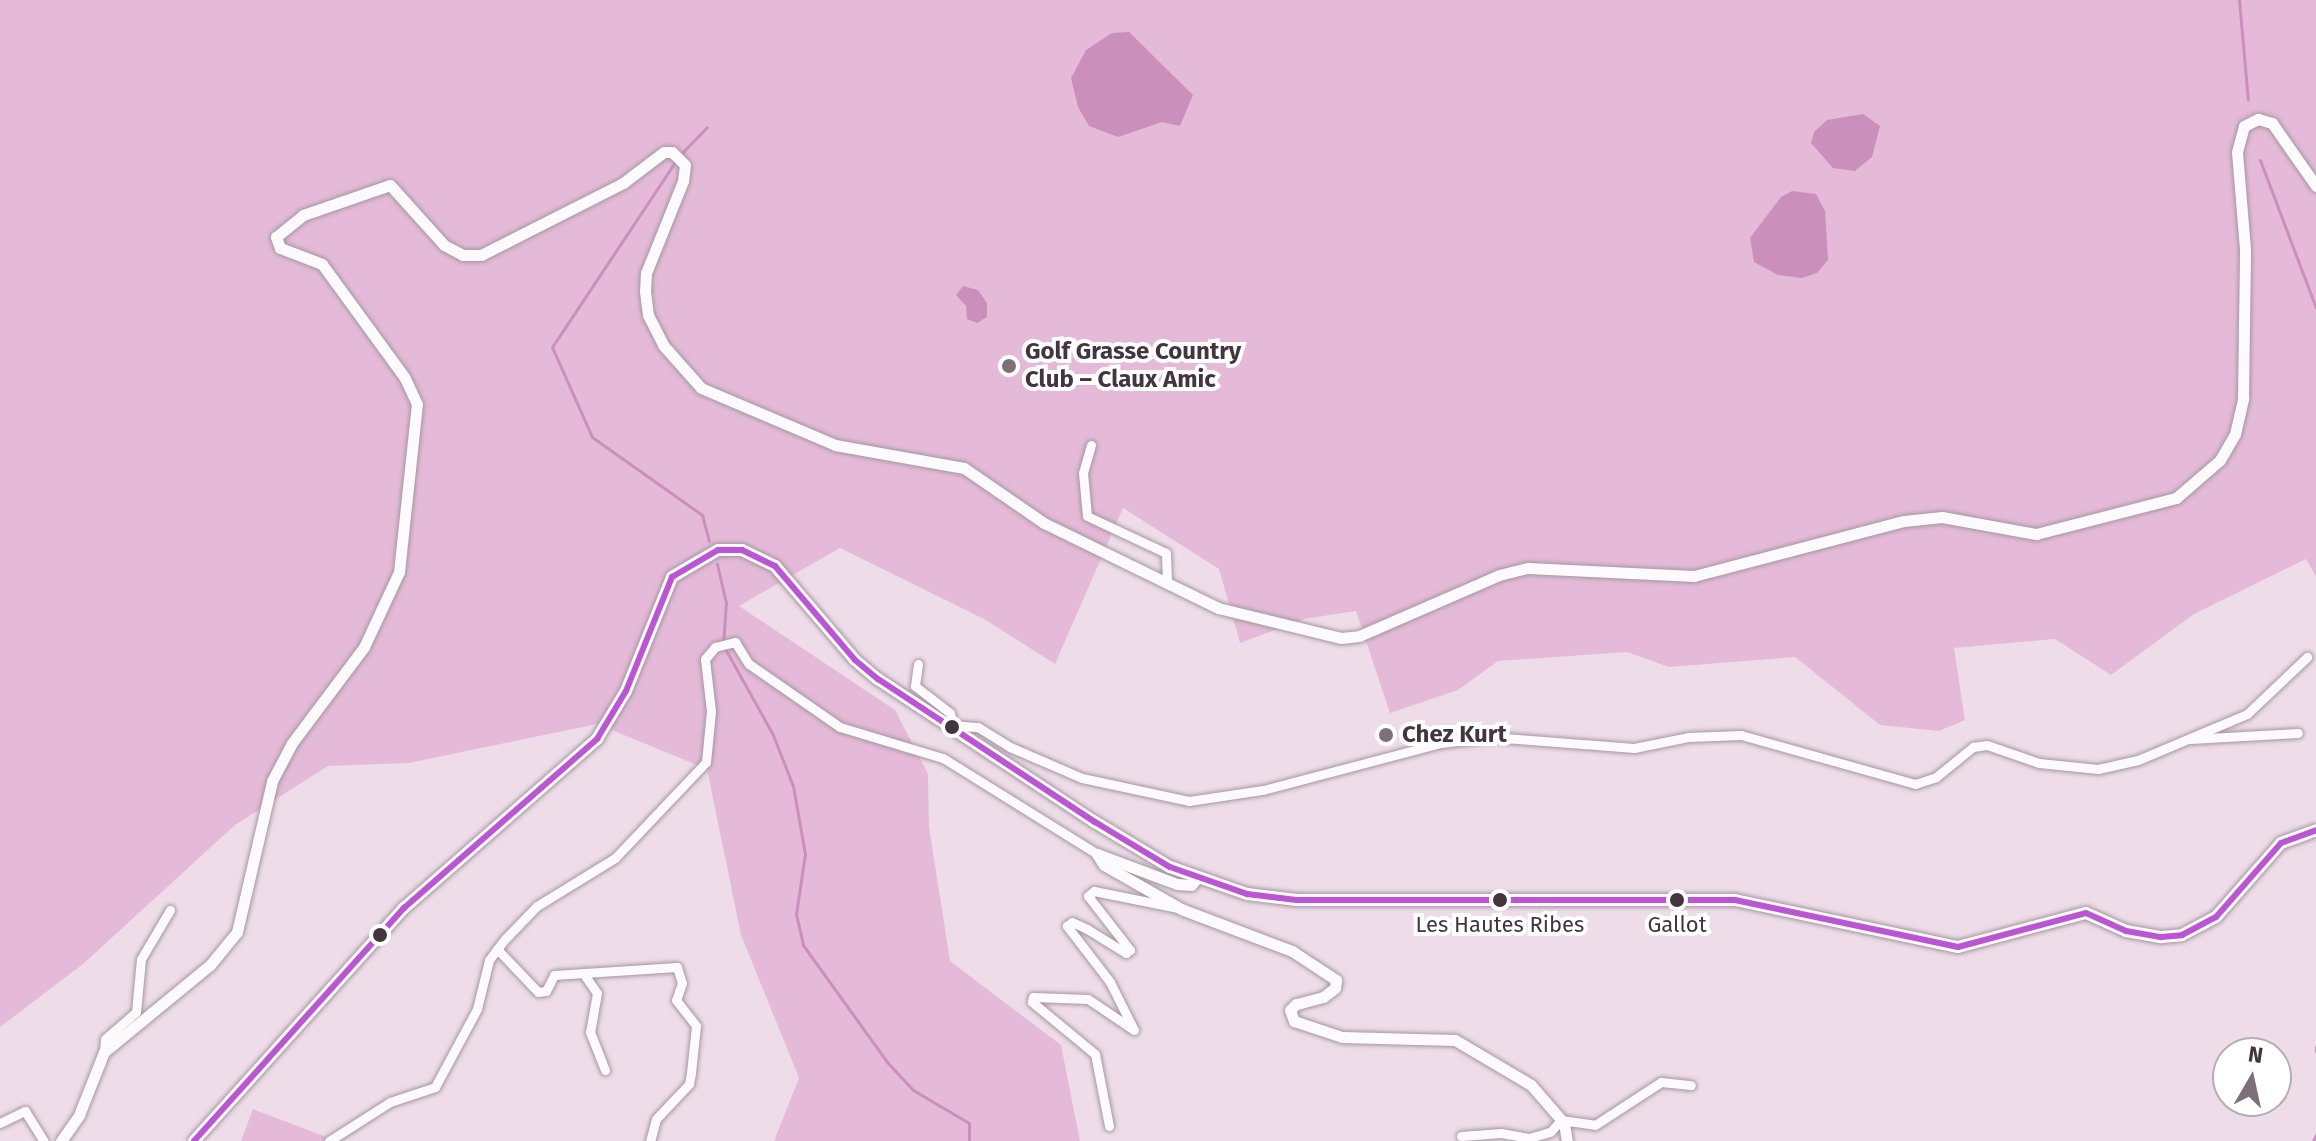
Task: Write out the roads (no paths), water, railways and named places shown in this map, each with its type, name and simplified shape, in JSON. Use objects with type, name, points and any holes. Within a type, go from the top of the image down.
[{"type":"main road","points":[[194,1141],[404,908],[597,739],[626,691],[672,577],[701,555],[742,550],[775,566],[855,660],[1132,845],[1196,879],[1247,894],[1297,900],[1735,900],[1958,947],[2086,913],[2142,936],[2182,935],[2216,917],[2281,843],[2316,830]]},
{"type":"street","points":[[104,1052],[210,965],[237,932],[272,781],[292,743],[364,647],[393,592],[406,536],[418,418],[414,393],[322,264],[280,248],[276,237],[303,215],[376,186],[396,188],[412,214],[444,245],[463,255],[481,255],[623,183],[664,152],[672,152],[684,163],[646,273],[645,291],[648,315],[663,345],[701,388],[835,445],[964,468],[1044,523],[1167,584],[1259,621],[1347,638],[1528,568],[1694,576],[1904,521],[1942,517],[2036,534],[2176,498],[2220,460],[2235,434],[2243,398],[2245,249],[2237,152],[2244,126],[2258,119],[2272,123],[2316,186]]},
{"type":"street","points":[[1091,445],[1083,473],[1087,516],[1166,553],[1167,584]]},
{"type":"street","points":[[329,1141],[390,1102],[435,1087],[477,1009],[489,960],[497,949],[537,906],[615,858],[706,762],[711,711],[705,659],[715,647],[735,642],[749,664],[840,727],[943,758],[1097,854],[1177,884],[1191,885],[1196,879]]},
{"type":"street","points":[[918,664],[915,686],[950,713],[953,725],[978,727],[1010,747],[1082,778],[1189,801],[1263,790],[1441,743],[1492,737],[1634,748],[1688,737],[1741,735],[1915,784],[1936,777],[1980,745],[2039,763],[2098,769],[2138,760],[2247,714],[2307,657]]},
{"type":"street","points":[[2189,738],[2298,733]]},
{"type":"street","points":[[1097,854],[1104,865],[1181,909],[1292,951],[1336,980],[1335,988],[1323,997],[1296,1004],[1290,1010],[1294,1021],[1342,1037],[1455,1040],[1531,1085],[1561,1120],[1567,1141]]},
{"type":"street","points":[[1109,1126],[1095,1054],[1032,1002],[1033,997],[1088,999],[1134,1030],[1110,982],[1067,926],[1072,922],[1126,953],[1130,950],[1088,896],[1094,891],[1181,909]]},
{"type":"street","points":[[61,1141],[79,1115],[104,1052],[105,1039],[136,1012],[141,959],[170,910]]},
{"type":"street","points":[[497,949],[518,965],[538,992],[546,991],[554,975],[677,967],[682,983],[676,1000],[696,1026],[691,1073],[689,1084],[656,1119],[650,1141]]},
{"type":"street","points":[[583,973],[597,993],[590,1032],[605,1070]]},
{"type":"street","points":[[1561,1120],[1595,1125],[1661,1082],[1691,1085]]},
{"type":"street","points":[[0,1123],[25,1111],[44,1141]]},
{"type":"street","points":[[1461,1136],[1529,1138],[1550,1132],[1561,1120]]},
{"type":"waterway","points":[[2239,0],[2248,100]]},
{"type":"waterway","points":[[679,156],[707,127]]},
{"type":"waterway","points":[[2260,160],[2316,308]]},
{"type":"waterway","points":[[675,162],[552,347],[592,437],[702,515],[709,541]]},
{"type":"waterway","points":[[717,564],[726,602],[723,645],[773,735],[793,786],[805,854],[796,914],[803,945],[887,1062],[913,1090],[969,1123],[969,1141]]},
{"type":"waterway","points":[[2313,1141],[2316,1135]]},
{"type":"place","name":"Golf Grasse Country Club – Claux Amic","points":[[1009,366]]},
{"type":"place","name":"Chez Kurt","points":[[1386,735]]},
{"type":"place","name":"Les Hautes Ribes","points":[[1500,900]]},
{"type":"place","name":"Gallot","points":[[1677,900]]}]
